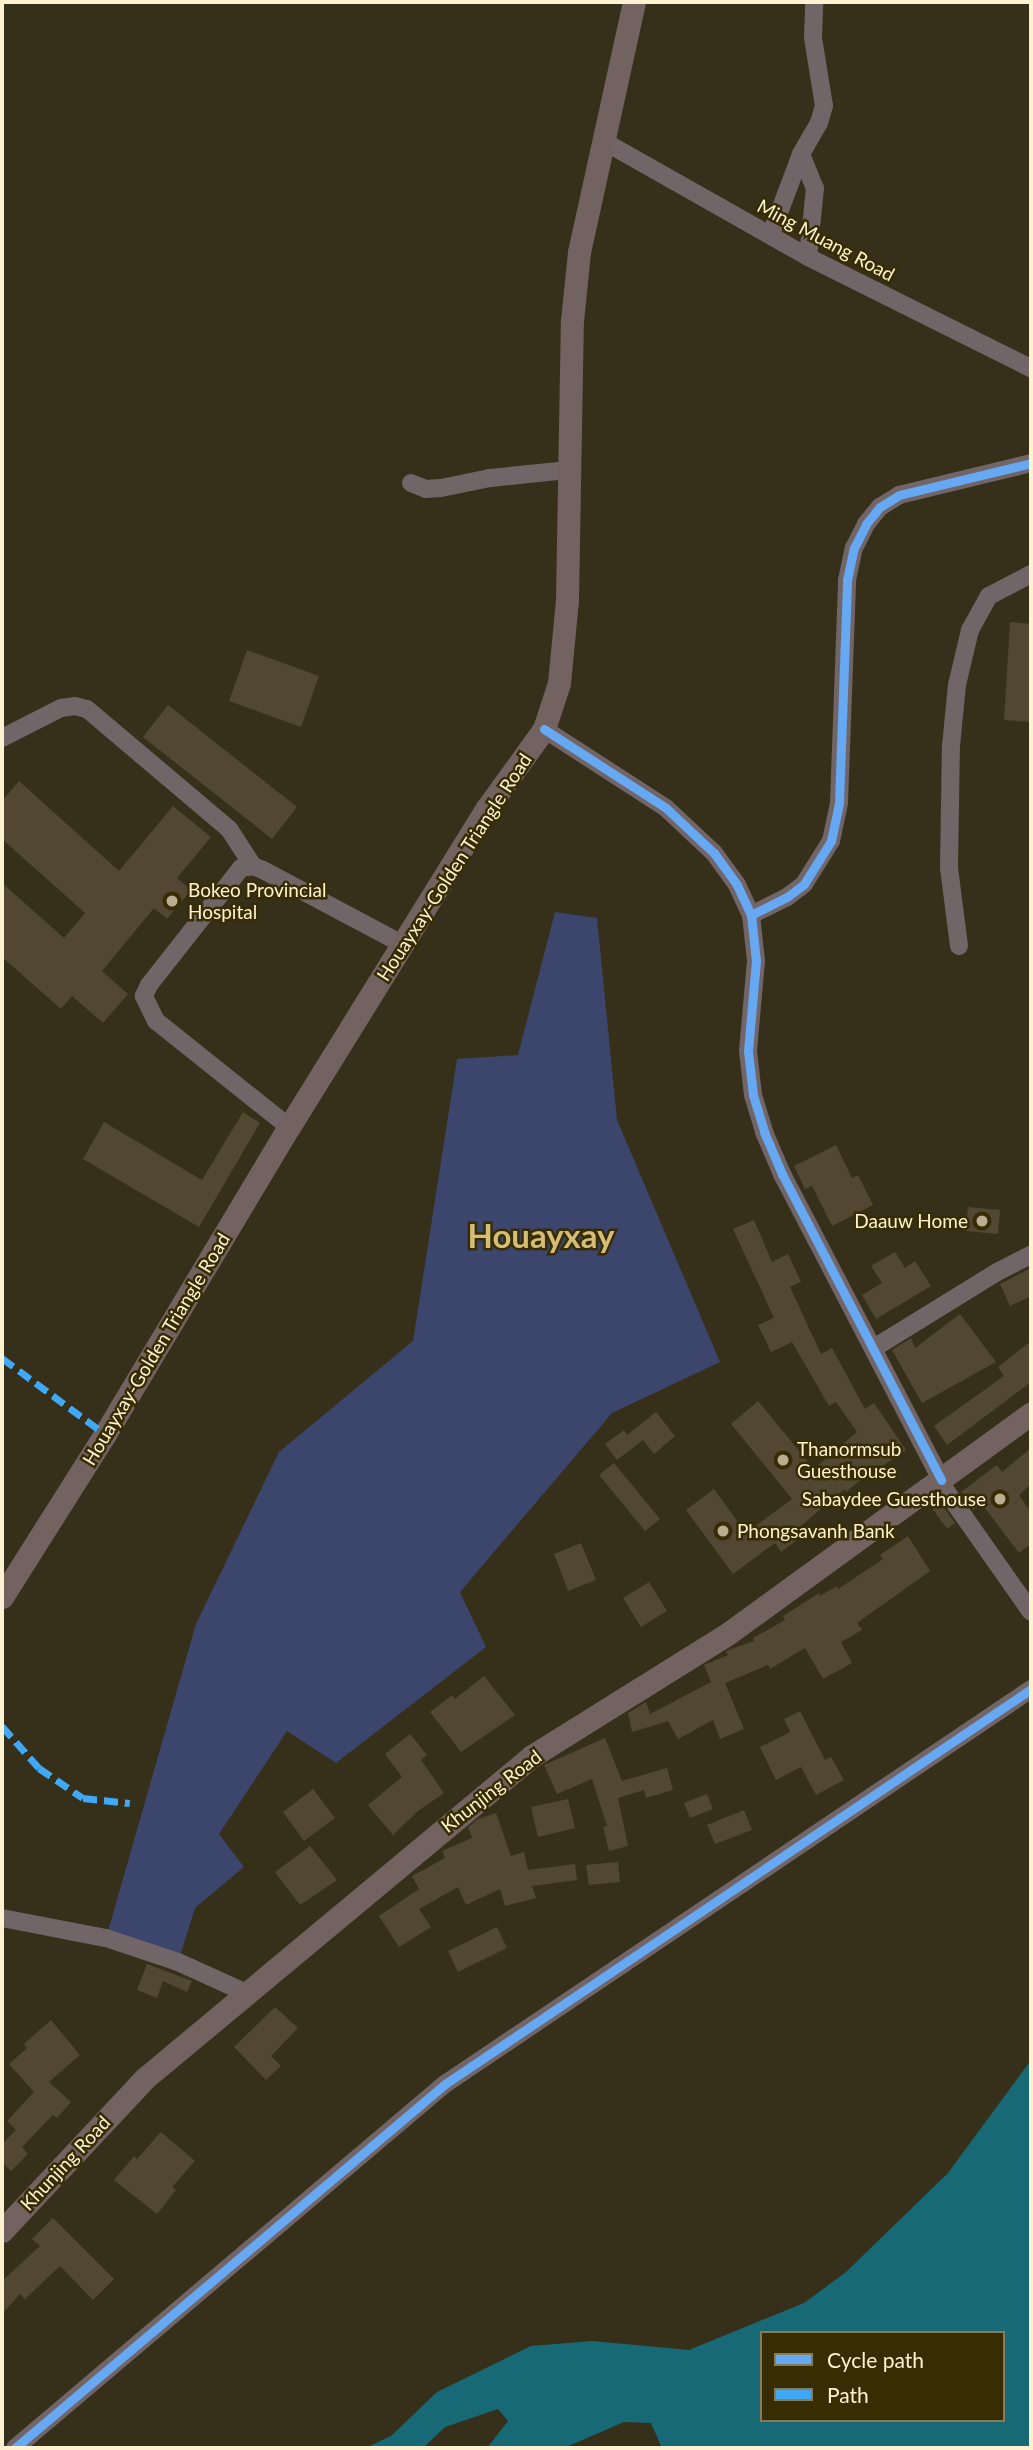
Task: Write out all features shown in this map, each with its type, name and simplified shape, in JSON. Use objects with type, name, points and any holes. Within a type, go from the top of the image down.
[{"type":"main road","name":"Houayxay-Golden Triangle Road","points":[[2,1597],[113,1422],[289,1127],[487,808],[544,729],[559,683],[567,600],[567,470],[572,321],[579,252],[634,2]]},
{"type":"main road","name":"Khunjing Road","points":[[2,2231],[144,2079],[244,1993],[532,1756],[726,1634],[1031,1413]]},
{"type":"street","points":[[771,234],[801,154],[819,123],[824,106],[813,38],[814,2]]},
{"type":"street","name":"Ming Muang Road","points":[[605,142],[808,257],[1031,368]]},
{"type":"street","points":[[801,154],[815,188],[808,257]]},
{"type":"street","points":[[751,915],[787,897],[804,884],[831,841],[839,802],[847,580],[854,548],[866,524],[880,507],[899,495],[1031,463]]},
{"type":"street","points":[[411,484],[426,489],[441,488],[490,478],[567,470]]},
{"type":"street","points":[[959,946],[949,868],[951,746],[957,685],[970,630],[989,596],[1031,574]]},
{"type":"street","points":[[2,738],[61,708],[75,706],[87,709],[229,829],[253,866],[404,945]]},
{"type":"street","points":[[544,729],[666,808],[714,853],[737,885],[751,915],[756,961],[748,1051],[753,1095],[782,1174],[940,1481],[1031,1612]]},
{"type":"street","points":[[253,866],[241,868],[234,874],[149,985],[144,996],[156,1021],[289,1127]]},
{"type":"street","points":[[874,1349],[996,1272],[1031,1255]]},
{"type":"street","points":[[15,2448],[179,2306],[446,2084],[1031,1689]]},
{"type":"street","points":[[2,1918],[106,1938],[178,1962],[244,1993]]},
{"type":"shaded area","points":[[555,912],[597,918],[617,1120],[720,1362],[612,1413],[460,1592],[486,1647],[336,1763],[287,1731],[219,1834],[244,1867],[195,1908],[178,1962],[106,1938],[196,1624],[279,1452],[413,1341],[457,1059],[518,1055]]},
{"type":"shaded area","points":[[1031,2060],[1031,2448],[662,2448],[651,2423],[624,2422],[564,2448],[487,2448],[508,2421],[498,2409],[445,2427],[423,2448],[365,2448],[391,2436],[437,2392],[531,2346],[592,2341],[689,2350],[804,2303],[846,2272],[948,2173]]},
{"type":"building","points":[[1010,622],[1031,624],[1031,722],[1004,720]]},
{"type":"building","points":[[247,650],[319,676],[301,727],[229,701]]},
{"type":"building","points":[[168,705],[297,807],[272,839],[143,737]]},
{"type":"building","points":[[19,781],[119,871],[173,806],[211,837],[177,878],[191,890],[167,919],[154,908],[102,971],[128,994],[103,1023],[72,996],[61,1009],[2,957],[2,883],[64,938],[85,913],[2,839],[2,801]]},
{"type":"building","points":[[243,1112],[260,1123],[199,1227],[83,1159],[104,1122],[202,1180]]},
{"type":"building","points":[[836,1145],[852,1178],[858,1175],[873,1205],[832,1226],[812,1186],[805,1189],[794,1166]]},
{"type":"building","points":[[968,1207],[1000,1210],[998,1234],[966,1231]]},
{"type":"building","points":[[754,1220],[772,1262],[788,1254],[801,1282],[790,1287],[821,1354],[832,1348],[865,1409],[874,1403],[906,1450],[881,1467],[879,1465],[846,1492],[845,1489],[796,1530],[801,1537],[781,1552],[775,1543],[733,1574],[686,1510],[714,1489],[746,1533],[792,1499],[731,1424],[758,1401],[814,1469],[857,1432],[836,1402],[829,1406],[792,1342],[771,1352],[758,1325],[774,1318],[733,1229]]},
{"type":"building","points":[[895,1252],[905,1268],[915,1261],[931,1286],[876,1319],[862,1295],[882,1283],[871,1266]]},
{"type":"building","points":[[1031,1268],[1031,1296],[1010,1306],[1000,1284]]},
{"type":"building","points":[[960,1314],[996,1362],[922,1403],[892,1350],[911,1338],[915,1348]]},
{"type":"building","points":[[1031,1341],[1031,1382],[947,1445],[934,1426],[1004,1376],[998,1367]]},
{"type":"building","points":[[656,1412],[675,1436],[654,1454],[643,1440],[617,1460],[605,1444],[624,1430],[627,1435]]},
{"type":"building","name":"Sabaydee Guesthouse","points":[[1031,1448],[1031,1484],[1019,1495],[1031,1512],[1031,1544],[1019,1553],[982,1504],[973,1510],[961,1492],[997,1465],[1002,1472]]},
{"type":"building","points":[[614,1463],[660,1519],[645,1531],[599,1475]]},
{"type":"building","points":[[937,1498],[955,1523],[947,1529],[929,1504]]},
{"type":"building","points":[[908,1536],[930,1571],[857,1623],[862,1630],[841,1642],[852,1663],[823,1679],[805,1648],[770,1669],[768,1665],[725,1683],[744,1729],[720,1739],[713,1720],[678,1739],[668,1721],[632,1732],[628,1713],[646,1702],[650,1714],[711,1682],[704,1665],[728,1655],[726,1651],[754,1641],[753,1638],[785,1620],[783,1616],[819,1593],[820,1596],[837,1586],[838,1589],[883,1559],[880,1555]]},
{"type":"building","points":[[581,1543],[596,1580],[568,1591],[554,1554]]},
{"type":"building","points":[[649,1582],[667,1611],[641,1627],[623,1598]]},
{"type":"building","points":[[484,1676],[515,1715],[461,1752],[430,1712],[452,1695],[455,1699]]},
{"type":"building","points":[[800,1711],[825,1760],[831,1757],[844,1780],[816,1795],[801,1767],[776,1780],[760,1747],[790,1732],[784,1719]]},
{"type":"building","points":[[410,1734],[427,1755],[421,1760],[444,1793],[418,1811],[393,1835],[368,1805],[402,1777],[385,1754]]},
{"type":"building","points":[[605,1738],[622,1781],[667,1768],[673,1790],[646,1798],[644,1790],[618,1798],[628,1846],[609,1851],[603,1827],[607,1826],[592,1779],[557,1794],[544,1765]]},
{"type":"building","points":[[313,1789],[335,1818],[304,1841],[283,1812]]},
{"type":"building","points":[[707,1794],[713,1809],[690,1818],[684,1803]]},
{"type":"building","points":[[568,1799],[575,1828],[538,1837],[531,1807]]},
{"type":"building","points":[[744,1810],[752,1830],[715,1844],[707,1825]]},
{"type":"building","points":[[496,1813],[511,1856],[524,1852],[528,1870],[575,1864],[577,1880],[532,1886],[536,1898],[505,1906],[500,1889],[466,1905],[458,1887],[419,1909],[431,1927],[399,1947],[379,1916],[419,1889],[412,1876],[445,1858],[442,1851],[472,1838],[468,1827],[478,1819]]},
{"type":"building","points":[[310,1846],[337,1880],[300,1905],[275,1872]]},
{"type":"building","points":[[618,1862],[620,1882],[589,1885],[586,1865]]},
{"type":"building","points":[[497,1927],[507,1948],[458,1972],[448,1951]]},
{"type":"building","points":[[147,1964],[192,1981],[187,1992],[163,1981],[157,1998],[137,1990]]},
{"type":"building","points":[[275,2007],[298,2028],[271,2056],[281,2066],[266,2080],[234,2047]]},
{"type":"building","points":[[51,2020],[80,2055],[49,2082],[71,2102],[57,2118],[53,2115],[22,2147],[28,2154],[11,2171],[2,2162],[2,2144],[16,2130],[7,2121],[34,2092],[9,2064],[27,2048],[24,2044]]},
{"type":"building","points":[[161,2132],[195,2161],[172,2187],[176,2190],[157,2214],[114,2180],[134,2156],[137,2159]]},
{"type":"building","points":[[53,2218],[114,2279],[93,2300],[60,2266],[25,2299],[20,2294],[2,2314],[2,2281],[40,2246],[32,2239]]},
{"type":"marked path","points":[[2,1358],[105,1434]]},
{"type":"marked path","points":[[2,1726],[39,1768],[83,1798],[130,1803]]},
{"type":"cycle path","points":[[751,915],[787,897],[804,884],[831,841],[839,802],[847,580],[854,548],[866,524],[880,507],[899,495],[1031,463]]},
{"type":"cycle path","points":[[544,729],[666,808],[714,853],[737,885],[751,915],[756,961],[748,1051],[753,1095],[764,1132],[782,1174],[941,1480]]},
{"type":"cycle path","points":[[15,2448],[445,2084],[1031,1689]]},
{"type":"place","name":"Bokeo Provincial Hospital","points":[[172,901]]},
{"type":"place","name":"Daauw Home","points":[[982,1221]]},
{"type":"place","name":"Thanormsub Guesthouse","points":[[783,1460]]},
{"type":"place","name":"Sabaydee Guesthouse","points":[[1000,1499]]},
{"type":"place","name":"Phongsavanh Bank","points":[[723,1531]]},
{"type":"district","name":"Houayxay","points":[[541,1236]]}]
